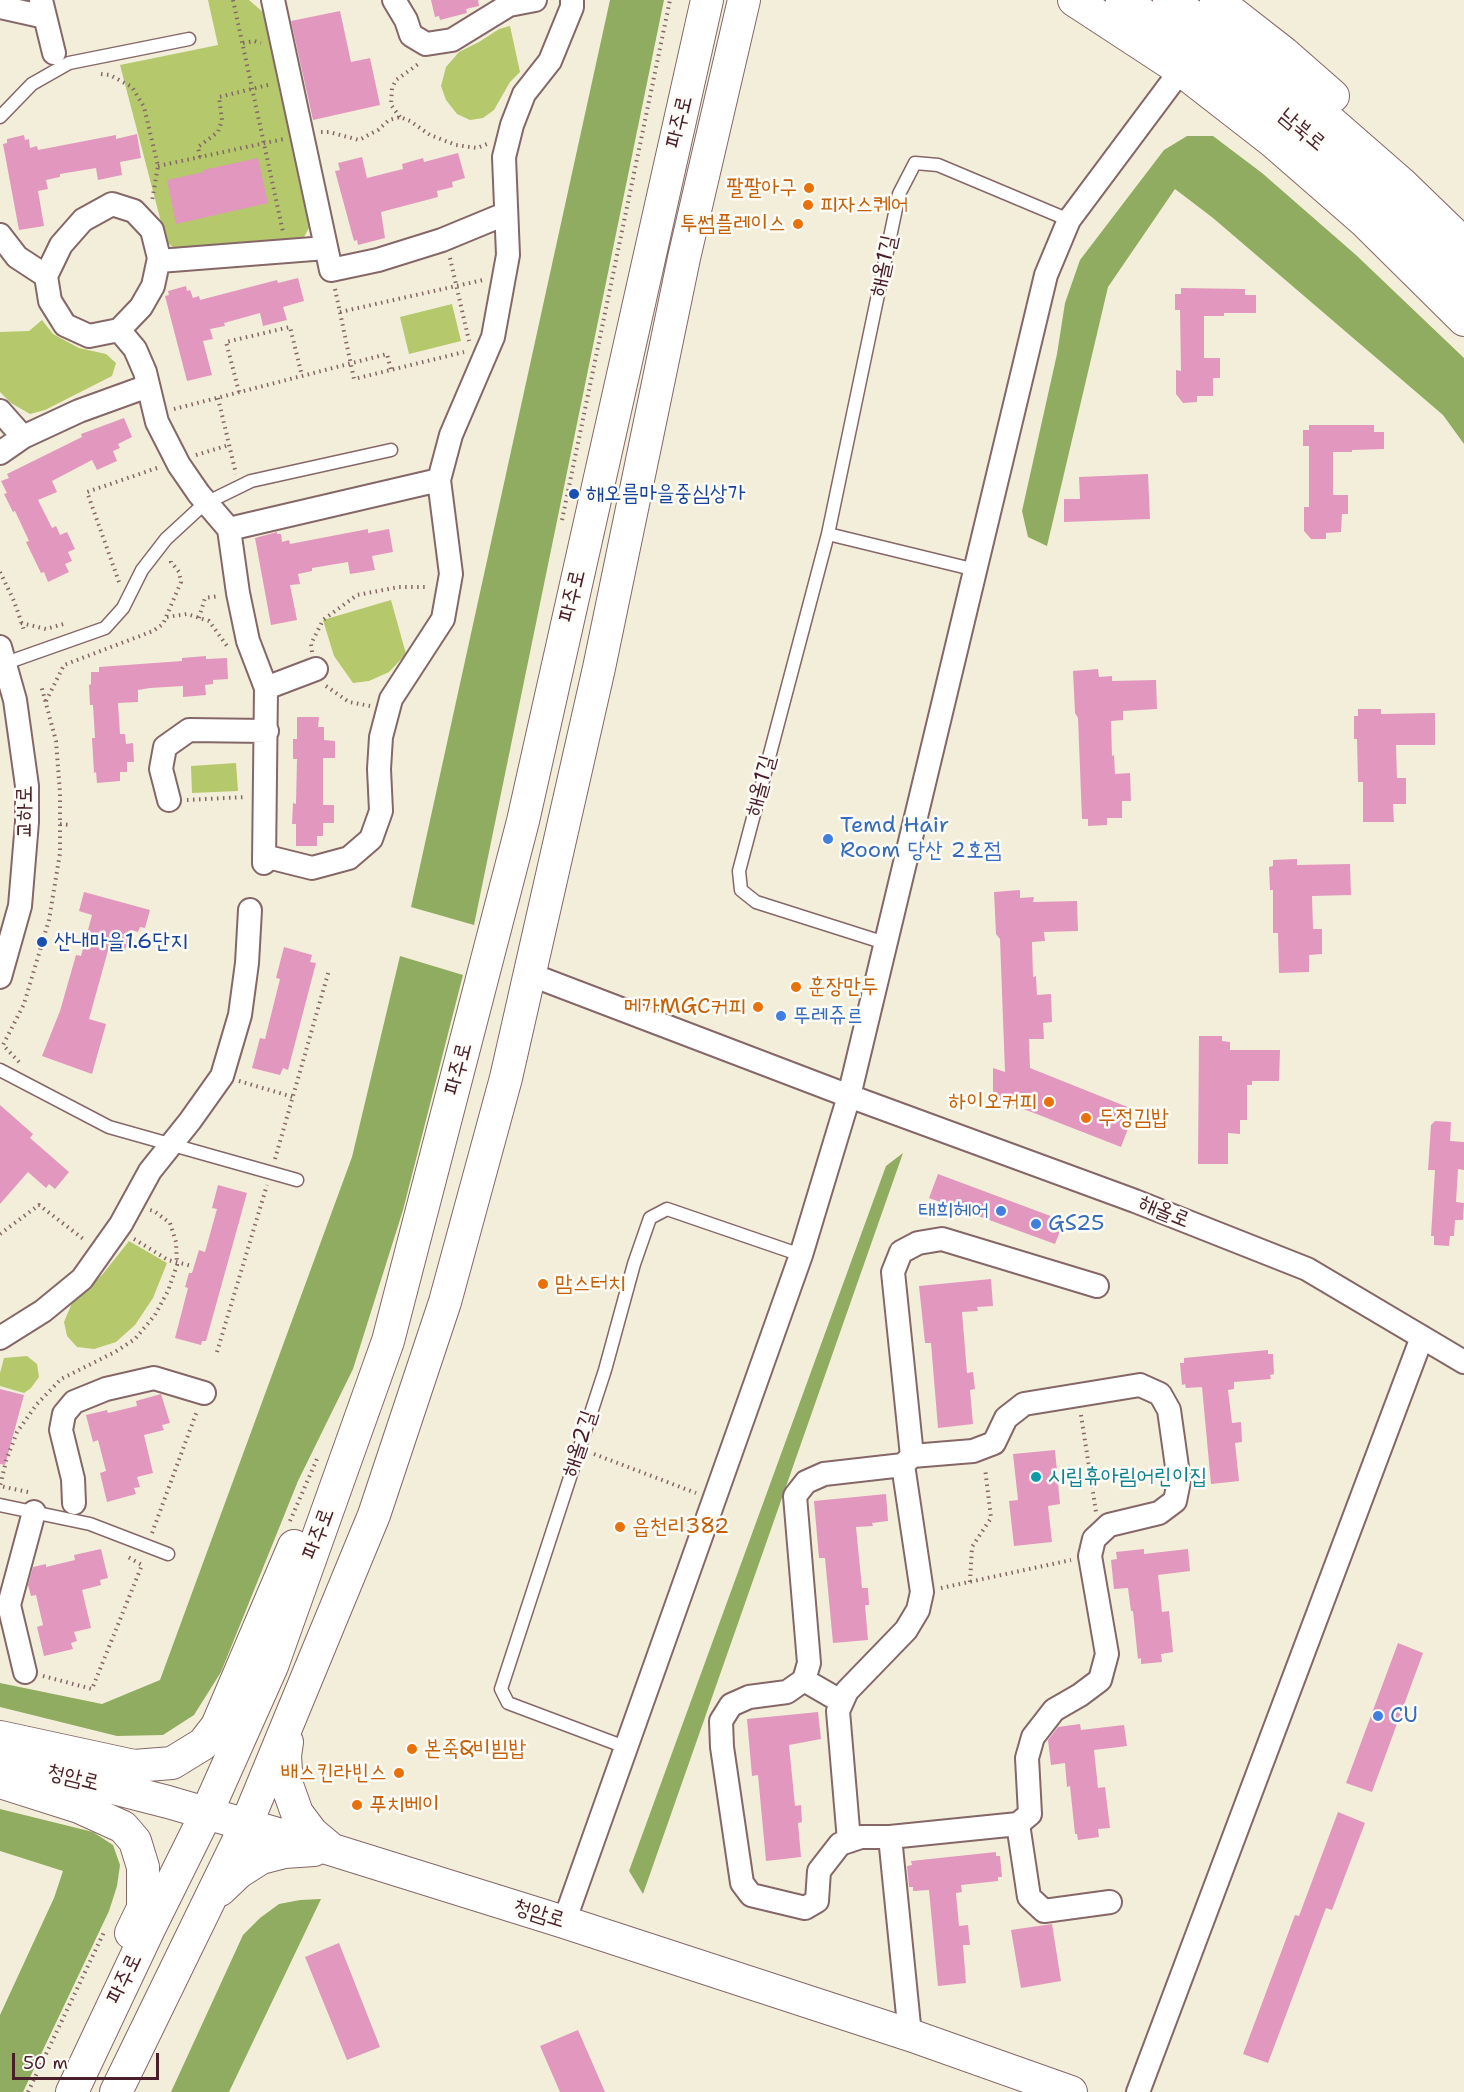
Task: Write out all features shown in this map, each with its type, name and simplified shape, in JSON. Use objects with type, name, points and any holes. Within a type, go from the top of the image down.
[{"type":"main road","name":"파주로","points":[[72,2092],[149,1929],[207,1814],[272,1666],[388,1341],[523,821],[707,0]]},
{"type":"main road","name":"파주로","points":[[116,2092],[246,1825],[292,1715],[374,1515],[445,1302],[506,1078],[599,668],[684,258],[744,0]]},
{"type":"main road","points":[[1074,0],[1181,70],[1271,140],[1364,221],[1464,320]]},
{"type":"main road","name":"남북로","points":[[1122,0],[1285,115],[1372,190],[1430,245],[1464,282]]},
{"type":"main road","name":"남북로","points":[[1169,0],[1299,94],[1401,183],[1464,243]]},
{"type":"main road","points":[[1216,0],[1284,53],[1464,212]]},
{"type":"main road","points":[[0,1737],[134,1766],[172,1763],[203,1744],[217,1726],[319,1488],[358,1426]]},
{"type":"main road","points":[[292,1715],[285,1756],[287,1785],[297,1813],[312,1833],[333,1850]]},
{"type":"main road","name":"청암로","points":[[0,1759],[333,1850],[564,1922],[910,2035],[1071,2092]]},
{"type":"main road","points":[[0,1782],[79,1807],[123,1827],[135,1841],[143,1867],[143,1908],[69,2069],[61,2092]]},
{"type":"main road","points":[[201,1918],[220,1890],[239,1872],[261,1858],[284,1852],[333,1850]]},
{"type":"street","points":[[273,0],[331,270],[378,260],[446,238],[505,214]]},
{"type":"street","points":[[394,0],[406,20],[411,35],[426,44],[452,40],[508,4],[535,0]]},
{"type":"street","points":[[119,330],[135,349],[157,422],[177,461],[229,530],[238,593],[248,640],[263,679],[267,732],[264,755],[264,860],[312,868],[349,858],[371,839],[381,811],[379,769],[381,737],[391,699],[443,619],[450,578],[439,480],[451,435],[493,337],[508,255],[504,157],[510,135],[524,94],[550,61],[572,4],[549,0]]},
{"type":"street","points":[[0,7],[43,9],[54,53]]},
{"type":"street","points":[[564,1922],[801,1255],[849,1096],[1046,276],[1069,220],[1181,70]]},
{"type":"street","points":[[112,204],[134,211],[143,220],[152,230],[159,261],[153,286],[141,307],[119,330],[89,336],[65,325],[50,301],[46,276],[61,245],[83,220],[112,204]]},
{"type":"street","points":[[0,236],[17,257],[46,276]]},
{"type":"street","points":[[159,261],[326,248]]},
{"type":"street","points":[[0,453],[23,437],[79,411],[148,386]]},
{"type":"street","points":[[0,411],[23,437]]},
{"type":"street","points":[[229,530],[439,480]]},
{"type":"street","name":"교하로","points":[[0,977],[20,906],[27,822],[27,786],[15,700],[3,655]]},
{"type":"street","points":[[263,679],[316,669]]},
{"type":"street","points":[[169,800],[162,770],[165,747],[173,741],[189,730],[267,732]]},
{"type":"street","points":[[0,1338],[43,1311],[82,1279],[93,1242],[117,1229],[150,1171],[172,1145],[222,1076],[240,1015],[247,963],[250,910]]},
{"type":"street","name":"해올로","points":[[529,974],[849,1096],[1135,1201],[1307,1269],[1464,1362]]},
{"type":"street","points":[[849,1841],[838,1711],[848,1691],[906,1630],[918,1610],[922,1593],[892,1272],[901,1252],[918,1243],[942,1239],[1097,1286]]},
{"type":"street","points":[[1138,2092],[1422,1337]]},
{"type":"street","points":[[74,1503],[73,1479],[61,1430],[64,1414],[74,1402],[106,1389],[154,1378],[204,1393]]},
{"type":"street","points":[[1140,1385],[1160,1394],[1169,1410],[1179,1481],[1175,1501],[1159,1513],[1108,1525],[1094,1539],[1090,1556],[1107,1654],[1100,1680],[1054,1710],[1033,1737],[1027,1758],[1030,1814],[1018,1824],[890,1838],[861,1837],[840,1844],[819,1871],[817,1901],[805,1908],[751,1895],[742,1883],[722,1747],[721,1721],[731,1705],[749,1696],[787,1692],[804,1680],[809,1664],[795,1496],[806,1482],[825,1474],[973,1451],[983,1447],[994,1443],[1006,1418],[1024,1404],[1140,1385]]},
{"type":"street","points":[[25,1672],[9,1605],[33,1512]]},
{"type":"street","points":[[804,1680],[842,1702]]},
{"type":"street","points":[[1018,1824],[1029,1897],[1044,1911],[1110,1902]]},
{"type":"street","points":[[890,1838],[910,2035]]},
{"type":"lane","points":[[0,117],[32,84],[69,63],[189,39]]},
{"type":"lane","name":"해올1길","points":[[885,943],[756,902],[741,890],[739,871],[828,534],[899,194],[915,163],[938,165],[1069,220]]},
{"type":"lane","points":[[3,655],[105,628],[123,608],[142,570],[166,539],[207,503],[251,481],[391,450]]},
{"type":"lane","points":[[828,534],[976,570]]},
{"type":"lane","points":[[0,1070],[109,1127],[297,1180]]},
{"type":"lane","name":"해올2길","points":[[625,1747],[508,1703],[501,1689],[604,1371],[634,1264],[650,1218],[667,1209],[801,1255]]},
{"type":"lane","points":[[0,1505],[90,1524],[168,1554]]},
{"type":"path","points":[[233,0],[287,251]]},
{"type":"path","points":[[561,527],[670,0]]},
{"type":"path","points":[[426,44],[420,63],[396,80],[392,88],[391,105],[400,117],[430,135],[456,145],[477,148],[510,135]]},
{"type":"path","points":[[93,73],[110,75],[132,87],[144,107],[158,166],[154,198],[143,220]]},
{"type":"path","points":[[201,157],[198,147],[218,132],[222,120],[219,97],[290,79]]},
{"type":"path","points":[[158,166],[312,132],[329,132],[358,140],[378,130],[389,120],[400,117]]},
{"type":"path","points":[[331,270],[354,379],[471,351],[446,238]]},
{"type":"path","points":[[340,312],[504,276]]},
{"type":"path","points":[[239,392],[226,342],[290,327],[302,376]]},
{"type":"path","points":[[155,414],[387,354],[391,370]]},
{"type":"path","points":[[121,586],[87,492],[229,444]]},
{"type":"path","points":[[45,701],[64,665],[153,631],[164,624],[181,582],[179,572],[171,562],[172,553]]},
{"type":"path","points":[[0,572],[14,601],[24,630]]},
{"type":"path","points":[[388,710],[349,702],[327,688],[316,669],[311,644],[323,620],[357,595],[399,587],[428,587],[450,578]]},
{"type":"path","points":[[199,618],[205,598],[238,593]]},
{"type":"path","points":[[167,617],[187,614],[209,621],[228,646],[263,679]]},
{"type":"path","points":[[169,800],[264,796]]},
{"type":"path","points":[[60,824],[71,825]]},
{"type":"path","points":[[264,1158],[275,1161],[329,970]]},
{"type":"path","points":[[3,1045],[21,1064]]},
{"type":"path","points":[[222,1076],[293,1097]]},
{"type":"path","points":[[217,1352],[268,1184]]},
{"type":"path","points":[[0,1234],[39,1205],[93,1242]]},
{"type":"path","points":[[0,1486],[17,1432],[37,1404],[61,1379],[115,1352],[135,1339],[160,1307],[168,1291],[177,1262],[176,1242],[170,1223],[154,1210],[130,1207]]},
{"type":"path","points":[[117,1229],[168,1260],[192,1266]]},
{"type":"path","points":[[152,1536],[204,1393]]},
{"type":"path","points":[[1078,1394],[1100,1534]]},
{"type":"path","points":[[970,1582],[972,1547],[991,1518],[983,1447]]},
{"type":"path","points":[[579,1449],[714,1499]]},
{"type":"path","points":[[287,1529],[318,1456]]},
{"type":"path","points":[[25,1672],[92,1689],[142,1565],[123,1555]]},
{"type":"path","points":[[922,1593],[1090,1556]]},
{"type":"path","points":[[28,2092],[108,1924]]},
{"type":"green space","points":[[208,0],[249,0],[264,13],[310,226],[304,237],[292,242],[177,251],[166,241],[120,65],[218,45]]},
{"type":"green space","points":[[610,0],[664,0],[474,925],[411,907]]},
{"type":"green space","points":[[510,26],[520,72],[510,82],[494,110],[483,118],[470,120],[457,114],[446,100],[441,86],[446,67],[459,52],[499,29]]},
{"type":"green space","points":[[1187,136],[1213,136],[1262,173],[1356,255],[1464,358],[1464,444],[1443,415],[1213,218],[1175,189],[1108,287],[1047,546],[1028,537],[1022,511],[1057,354],[1065,303],[1080,260],[1164,150]]},
{"type":"green space","points":[[452,304],[461,341],[409,354],[400,317]]},
{"type":"green space","points":[[42,320],[53,334],[79,348],[106,354],[116,363],[112,376],[45,410],[30,414],[11,403],[0,392],[0,332],[29,331]]},
{"type":"green space","points":[[391,600],[406,654],[389,672],[369,681],[353,683],[334,656],[323,620]]},
{"type":"green space","points":[[236,763],[238,791],[192,793],[191,766]]},
{"type":"green space","points":[[400,956],[463,975],[403,1210],[353,1369],[298,1481],[221,1672],[194,1715],[163,1735],[117,1736],[0,1707],[0,1683],[102,1704],[160,1680],[352,1157]]},
{"type":"green space","points":[[903,1153],[643,1894],[629,1871],[886,1166]]},
{"type":"green space","points":[[129,1241],[167,1263],[153,1298],[135,1325],[116,1342],[94,1349],[77,1347],[67,1336],[64,1322],[72,1303],[102,1275]]},
{"type":"green space","points":[[27,1356],[37,1364],[39,1377],[31,1388],[24,1393],[0,1386],[0,1373],[4,1358]]},
{"type":"green space","points":[[0,1809],[93,1832],[113,1845],[120,1865],[117,1886],[109,1911],[23,2092],[0,2092],[0,2015],[54,1898],[63,1871],[0,1851]]},
{"type":"green space","points":[[321,1899],[229,2092],[171,2092],[243,1935],[279,1904]]},
{"type":"building","points":[[431,0],[478,0],[479,6],[466,9],[467,13],[440,20],[439,16],[435,17]]},
{"type":"building","points":[[340,11],[351,62],[370,58],[380,105],[313,120],[291,21]]},
{"type":"building","points":[[137,134],[141,158],[120,162],[122,175],[98,180],[96,168],[60,174],[60,177],[46,180],[48,189],[38,191],[44,226],[19,230],[3,144],[7,143],[7,139],[24,135],[25,140],[29,139],[30,148],[37,146],[38,150],[116,135],[116,139]]},
{"type":"building","points":[[458,153],[465,178],[452,182],[453,187],[437,191],[438,197],[381,212],[385,238],[358,245],[357,240],[354,241],[335,171],[340,170],[338,163],[362,157],[367,178],[403,169],[402,164],[423,158],[424,162]]},
{"type":"building","points":[[258,158],[268,203],[176,224],[167,180]]},
{"type":"building","points":[[298,278],[304,301],[283,307],[287,320],[263,326],[260,313],[210,329],[213,339],[203,341],[212,375],[187,381],[165,296],[169,295],[168,291],[186,286],[193,298],[199,296],[200,300],[277,280],[278,283]]},
{"type":"building","points":[[1181,288],[1245,289],[1245,295],[1256,295],[1256,313],[1224,313],[1224,316],[1204,316],[1204,358],[1220,358],[1220,378],[1213,378],[1213,396],[1197,396],[1197,402],[1183,403],[1176,394],[1176,370],[1181,371],[1180,310],[1175,310],[1175,294],[1181,294]]},
{"type":"building","points":[[124,418],[132,437],[118,444],[120,448],[113,451],[117,461],[97,470],[92,460],[52,481],[57,492],[38,500],[52,528],[56,526],[60,535],[67,532],[75,549],[68,552],[72,561],[65,564],[69,572],[48,582],[26,542],[29,541],[4,494],[7,493],[1,481],[9,478],[7,474],[82,437],[81,434]]},
{"type":"building","points":[[1309,425],[1374,425],[1374,432],[1384,432],[1384,449],[1333,452],[1333,495],[1348,495],[1348,514],[1342,514],[1341,532],[1326,533],[1326,539],[1311,539],[1304,531],[1304,507],[1309,507],[1309,446],[1303,446],[1303,430],[1309,430]]},
{"type":"building","points":[[1148,474],[1150,519],[1064,522],[1064,499],[1080,499],[1079,477]]},
{"type":"building","points":[[368,529],[368,533],[389,529],[393,552],[372,556],[375,570],[350,574],[348,562],[312,568],[312,571],[298,574],[300,584],[290,585],[297,620],[271,625],[255,538],[277,532],[281,534],[282,542],[289,540],[290,544]]},
{"type":"building","points":[[206,656],[206,659],[227,658],[228,679],[213,680],[213,684],[205,685],[206,695],[183,697],[183,686],[150,688],[138,690],[138,702],[118,703],[120,734],[125,734],[126,744],[133,743],[134,762],[127,762],[127,772],[120,772],[120,781],[97,783],[96,772],[94,773],[92,738],[95,738],[93,705],[90,705],[91,672],[99,672],[99,667],[182,661],[182,658]]},
{"type":"building","points":[[1098,669],[1099,677],[1112,676],[1112,681],[1156,680],[1157,709],[1123,711],[1123,720],[1111,721],[1115,774],[1130,773],[1131,801],[1122,801],[1122,818],[1107,818],[1107,825],[1088,826],[1088,819],[1082,819],[1078,718],[1075,713],[1073,671]]},
{"type":"building","points":[[1358,709],[1381,709],[1381,714],[1435,713],[1435,745],[1396,745],[1397,778],[1406,778],[1406,804],[1393,804],[1394,822],[1363,822],[1363,782],[1358,782],[1357,739],[1354,739],[1354,716],[1358,716]]},
{"type":"building","points":[[297,717],[319,717],[318,727],[324,727],[324,740],[335,741],[335,758],[323,758],[323,805],[334,805],[334,823],[323,823],[323,836],[317,836],[317,846],[296,846],[296,824],[292,824],[293,803],[296,804],[297,759],[293,759],[293,739],[297,739]]},
{"type":"building","points":[[1297,859],[1297,865],[1350,864],[1351,895],[1312,896],[1313,929],[1322,929],[1322,954],[1309,955],[1309,972],[1279,973],[1278,933],[1273,933],[1273,890],[1270,890],[1269,867],[1273,866],[1273,860]]},
{"type":"building","points":[[1020,890],[1020,898],[1034,897],[1033,902],[1077,901],[1078,931],[1044,932],[1045,941],[1032,942],[1033,977],[1036,976],[1037,995],[1051,994],[1052,1022],[1043,1023],[1044,1039],[1029,1039],[1030,1068],[1135,1110],[1121,1147],[993,1097],[993,1068],[1005,1072],[1000,939],[996,934],[994,892]]},
{"type":"building","points":[[84,892],[150,910],[145,928],[140,927],[138,932],[131,930],[125,951],[109,947],[89,1019],[106,1024],[92,1074],[42,1056],[60,1011],[76,955],[81,956],[92,915],[79,911]]},
{"type":"building","points":[[284,947],[312,955],[310,962],[316,963],[288,1070],[283,1068],[280,1075],[252,1068],[260,1038],[265,1039],[280,979],[276,978]]},
{"type":"building","points":[[1199,1036],[1222,1036],[1222,1041],[1230,1042],[1230,1050],[1280,1050],[1279,1081],[1252,1081],[1252,1085],[1247,1085],[1247,1120],[1240,1120],[1240,1134],[1228,1133],[1228,1164],[1198,1164]]},
{"type":"building","points":[[0,1105],[33,1134],[30,1138],[69,1172],[55,1189],[49,1184],[46,1188],[28,1172],[0,1204]]},
{"type":"building","points":[[1435,1121],[1451,1122],[1450,1141],[1464,1142],[1464,1170],[1458,1169],[1456,1202],[1464,1203],[1463,1220],[1455,1220],[1454,1236],[1450,1236],[1449,1246],[1434,1245],[1434,1236],[1431,1236],[1435,1170],[1428,1170],[1431,1125]]},
{"type":"building","points":[[938,1174],[1064,1221],[1055,1244],[929,1198]]},
{"type":"building","points":[[218,1185],[247,1193],[206,1341],[202,1341],[201,1345],[175,1338],[188,1288],[185,1287],[189,1273],[192,1273],[199,1250],[205,1252],[217,1209],[212,1208]]},
{"type":"building","points":[[991,1279],[993,1306],[977,1307],[978,1311],[962,1312],[967,1373],[973,1372],[975,1389],[970,1390],[973,1424],[938,1428],[931,1343],[925,1343],[919,1286]]},
{"type":"building","points":[[1268,1350],[1268,1354],[1273,1354],[1274,1374],[1270,1375],[1271,1379],[1234,1382],[1234,1389],[1228,1390],[1232,1423],[1241,1422],[1242,1442],[1235,1443],[1239,1481],[1211,1484],[1202,1387],[1186,1388],[1185,1384],[1182,1385],[1180,1363],[1184,1363],[1184,1358]]},
{"type":"building","points":[[0,1389],[24,1395],[5,1465],[0,1464]]},
{"type":"building","points":[[161,1394],[170,1423],[162,1425],[164,1430],[144,1435],[153,1473],[137,1477],[140,1487],[134,1488],[136,1494],[107,1502],[100,1473],[106,1471],[98,1440],[93,1442],[86,1415],[107,1410],[108,1413],[137,1406],[136,1401]]},
{"type":"building","name":"시립휴아림어린이집","points":[[1055,1450],[1060,1504],[1048,1506],[1052,1542],[1014,1546],[1009,1501],[1018,1500],[1013,1454]]},
{"type":"building","points":[[886,1494],[888,1521],[872,1523],[873,1526],[856,1527],[862,1588],[868,1588],[869,1605],[865,1605],[868,1640],[833,1643],[825,1558],[819,1558],[814,1501]]},
{"type":"building","points":[[101,1549],[108,1578],[100,1580],[101,1585],[82,1590],[91,1628],[74,1632],[77,1641],[71,1643],[73,1649],[44,1656],[37,1627],[43,1625],[36,1595],[31,1596],[28,1585],[33,1567],[46,1564],[46,1567],[75,1560],[74,1555]]},
{"type":"building","points":[[1144,1549],[1144,1554],[1188,1549],[1190,1571],[1158,1575],[1162,1612],[1169,1611],[1173,1652],[1161,1654],[1162,1662],[1141,1664],[1141,1658],[1138,1659],[1128,1588],[1114,1589],[1111,1560],[1117,1559],[1116,1552]]},
{"type":"building","points":[[1398,1643],[1423,1653],[1372,1792],[1346,1783]]},
{"type":"building","points":[[818,1712],[821,1739],[789,1745],[795,1806],[801,1805],[802,1822],[798,1823],[801,1857],[766,1861],[758,1775],[752,1776],[747,1719]]},
{"type":"building","points":[[1080,1724],[1081,1730],[1124,1725],[1127,1746],[1094,1750],[1098,1788],[1105,1787],[1110,1828],[1098,1829],[1099,1837],[1078,1840],[1075,1834],[1070,1786],[1067,1787],[1065,1763],[1051,1765],[1048,1740],[1058,1727]]},
{"type":"building","points":[[1338,1812],[1365,1823],[1332,1910],[1326,1908],[1268,2063],[1243,2054],[1295,1915],[1299,1916]]},
{"type":"building","points":[[996,1852],[996,1856],[1000,1856],[1002,1877],[998,1877],[998,1881],[961,1885],[962,1892],[956,1893],[959,1926],[968,1925],[970,1945],[963,1945],[966,1983],[938,1986],[929,1890],[913,1891],[913,1887],[909,1887],[907,1866],[912,1865],[911,1861]]},
{"type":"building","points":[[1052,1924],[1061,1981],[1021,1988],[1011,1930]]},
{"type":"building","points":[[339,1943],[380,2047],[347,2060],[305,1957]]},
{"type":"building","points":[[578,2030],[605,2092],[560,2092],[540,2046]]},
{"type":"place","name":"팔팔아구","points":[[809,188]]},
{"type":"place","name":"피자스퀘어","points":[[808,205]]},
{"type":"place","name":"투썸플레이스","points":[[798,224]]},
{"type":"place","name":"해오름마을중심상가","points":[[574,494]]},
{"type":"place","name":"Temd Hair Room 당산 2호점","points":[[828,839]]},
{"type":"place","name":"산내마을1.6단지","points":[[42,942]]},
{"type":"place","name":"훈장만두","points":[[796,987]]},
{"type":"place","name":"메가MGC커피","points":[[758,1007]]},
{"type":"place","name":"뚜레쥬르","points":[[781,1016]]},
{"type":"place","name":"하이오커피","points":[[1049,1102]]},
{"type":"place","name":"두정김밥","points":[[1086,1118]]},
{"type":"place","name":"태희헤어","points":[[1001,1211]]},
{"type":"place","name":"GS25","points":[[1036,1224]]},
{"type":"place","name":"맘스터치","points":[[543,1284]]},
{"type":"place","name":"시립휴아림어린이집","points":[[1036,1477]]},
{"type":"place","name":"읍천리382","points":[[620,1527]]},
{"type":"place","name":"CU","points":[[1378,1716]]},
{"type":"place","name":"본죽&비빔밥","points":[[412,1749]]},
{"type":"place","name":"배스킨라빈스","points":[[399,1773]]},
{"type":"place","name":"푸치베이","points":[[357,1805]]}]
